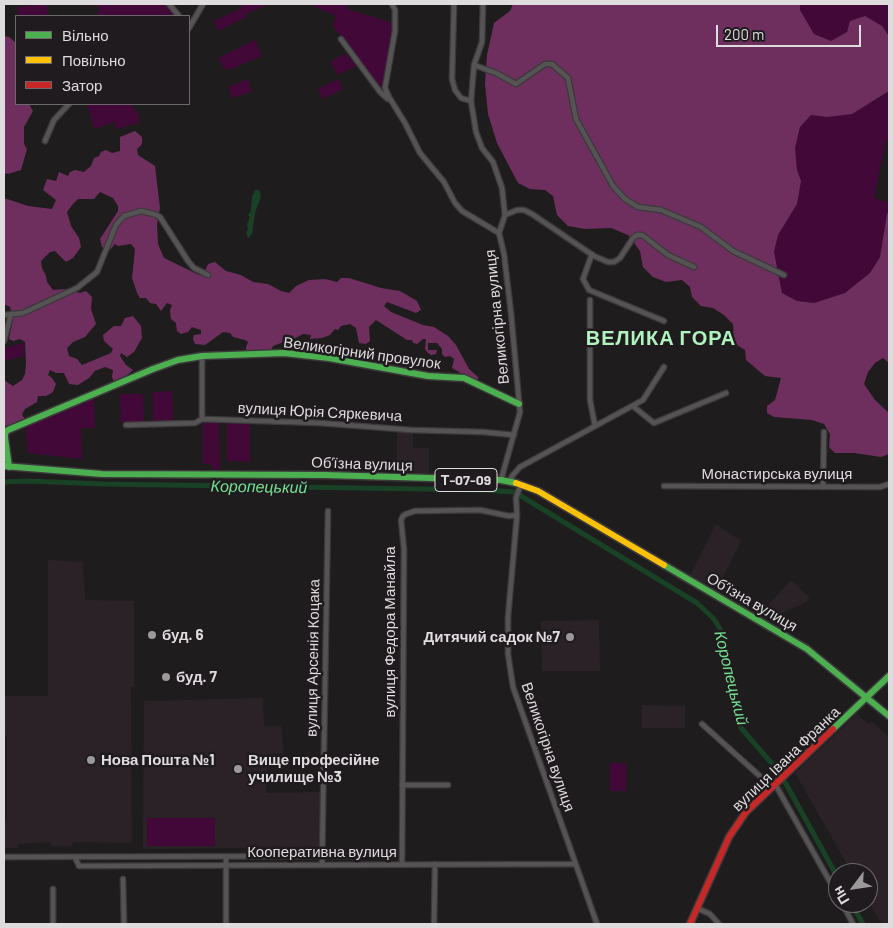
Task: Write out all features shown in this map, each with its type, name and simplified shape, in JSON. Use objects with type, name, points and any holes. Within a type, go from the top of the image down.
[{"type":"main road","name":"Великогірний провулок","points":[[7,466],[5,433],[8,430],[153,369],[178,360],[202,356],[284,353],[329,358],[419,375],[464,378],[518,404]]},
{"type":"main road","name":"Обʼїзна вулиця","points":[[7,466],[102,474],[325,475],[510,481],[546,496],[798,643],[867,697]]},
{"type":"main road","name":"вулиця Івана Франка","points":[[690,924],[735,828],[746,812],[889,676]]},
{"type":"main road","name":"Т-07-09","points":[[867,697],[889,716]]},
{"type":"street","points":[[169,4],[179,15]]},
{"type":"street","points":[[190,25],[203,4]]},
{"type":"street","points":[[391,101],[385,88],[395,31],[392,4]]},
{"type":"street","points":[[454,4],[452,79],[455,90],[461,98],[471,101]]},
{"type":"street","points":[[484,4],[482,42],[474,65],[471,101],[476,132],[482,148],[493,162],[498,174],[505,215],[499,233]]},
{"type":"street","points":[[341,39],[380,92],[391,101]]},
{"type":"street","points":[[474,65],[496,73],[516,84],[546,64],[552,64],[568,78],[576,118],[613,186],[625,199],[638,207],[661,210],[701,227],[733,251],[784,275]]},
{"type":"street","name":"Великогірна вулиця","points":[[391,101],[405,123],[420,153],[444,182],[455,203],[462,211],[499,233],[504,254],[511,313],[520,412],[501,480]]},
{"type":"street","points":[[45,141],[54,120],[68,105]]},
{"type":"street","points":[[505,215],[517,210],[524,210],[592,254],[608,262],[614,262],[620,258],[633,238],[637,235],[642,235],[668,255],[694,267]]},
{"type":"street","points":[[4,315],[23,313],[77,288],[97,272],[116,224],[124,216],[141,211],[160,217],[188,261],[194,268],[208,275]]},
{"type":"street","points":[[592,254],[583,279],[589,290],[664,321]]},
{"type":"street","points":[[590,300],[590,400],[595,426]]},
{"type":"street","points":[[4,341],[12,314]]},
{"type":"street","points":[[202,356],[202,419]]},
{"type":"street","points":[[510,481],[520,467],[644,400],[664,367]]},
{"type":"street","points":[[634,407],[654,423],[726,393]]},
{"type":"street","name":"вулиця Юрія Сяркевича","points":[[126,425],[195,423],[202,419],[320,423],[514,435]]},
{"type":"street","points":[[823,487],[824,432]]},
{"type":"street","name":"Великогірна вулиця","points":[[521,484],[516,498],[517,515],[508,617],[508,654],[513,687],[596,924]]},
{"type":"street","name":"Монастирська вулиця","points":[[664,486],[880,487],[889,484]]},
{"type":"street","name":"вулиця Федора Манайла","points":[[402,864],[404,549],[401,526],[403,516],[416,512],[480,510],[502,515],[517,515]]},
{"type":"street","name":"вулиця Арсенія Коцака","points":[[322,864],[328,511]]},
{"type":"street","points":[[702,724],[775,784],[828,878]]},
{"type":"street","points":[[402,785],[448,785]]},
{"type":"street","name":"Кооперативна вулиця","points":[[4,857],[357,856]]},
{"type":"street","name":"Кооперативна вулиця","points":[[75,857],[79,866],[574,864]]},
{"type":"street","points":[[226,857],[226,924]]},
{"type":"street","points":[[434,924],[435,864]]},
{"type":"street","points":[[123,880],[124,924]]},
{"type":"street","points":[[53,889],[53,924]]},
{"type":"street","points":[[697,908],[710,914],[719,924]]},
{"type":"shaded area","points":[[46,4],[49,15],[19,15],[17,7]]},
{"type":"shaded area","points":[[72,4],[166,4],[175,15],[98,15],[99,6]]},
{"type":"shaded area","points":[[240,4],[264,4],[265,6],[245,14],[246,17],[218,31],[214,21],[242,8]]},
{"type":"shaded area","points":[[309,4],[348,4],[347,9],[393,23],[382,88],[333,26],[336,16]]},
{"type":"shaded area","points":[[513,4],[800,4],[800,10],[814,34],[831,41],[847,32],[850,21],[865,16],[882,26],[889,36],[889,91],[852,114],[827,117],[811,115],[800,127],[795,148],[797,170],[801,181],[797,204],[778,235],[774,252],[782,293],[797,301],[814,303],[845,293],[870,273],[880,257],[887,214],[889,212],[889,363],[883,358],[875,363],[868,372],[864,384],[875,400],[889,413],[889,454],[881,457],[854,453],[835,453],[829,447],[830,434],[824,424],[812,420],[774,417],[767,413],[767,406],[775,400],[781,378],[765,376],[746,360],[745,350],[734,343],[733,324],[724,315],[713,308],[701,306],[692,297],[690,287],[682,280],[666,282],[653,277],[643,267],[640,251],[628,235],[611,228],[585,229],[568,226],[557,215],[553,196],[545,190],[530,189],[518,183],[497,143],[488,114],[485,84],[487,55],[494,23],[510,11]]},
{"type":"shaded area","points":[[800,4],[889,4],[889,36],[882,26],[847,32],[832,41],[814,34],[800,10]]},
{"type":"shaded area","points":[[4,36],[9,37],[15,42],[15,105],[30,105],[33,111],[24,127],[24,144],[27,149],[21,170],[8,174],[4,173]]},
{"type":"shaded area","points":[[255,40],[262,56],[231,69],[224,69],[218,58]]},
{"type":"shaded area","points":[[346,53],[356,66],[338,75],[330,62]]},
{"type":"shaded area","points":[[248,79],[252,92],[232,98],[228,87]]},
{"type":"shaded area","points":[[338,79],[343,89],[323,99],[318,89]]},
{"type":"shaded area","points":[[889,91],[889,140],[886,140],[874,198],[889,203],[880,257],[870,273],[845,293],[814,303],[797,301],[782,293],[777,269],[768,265],[774,252],[778,235],[797,204],[801,181],[797,170],[795,148],[800,127],[811,115],[827,117],[876,100]]},
{"type":"shaded area","points":[[87,105],[132,105],[139,115],[139,123],[116,129],[114,122],[94,129]]},
{"type":"shaded area","points":[[135,131],[142,137],[142,144],[137,149],[138,155],[155,166],[160,208],[157,224],[158,244],[164,258],[199,275],[205,271],[208,264],[215,262],[226,271],[241,275],[253,282],[268,284],[289,293],[296,286],[309,280],[325,279],[337,282],[341,278],[349,278],[381,288],[400,291],[417,301],[421,310],[416,313],[387,302],[384,306],[391,312],[423,325],[434,327],[448,336],[456,345],[469,369],[478,377],[478,383],[452,368],[454,359],[450,356],[445,357],[437,343],[428,343],[428,350],[437,350],[436,354],[431,355],[425,349],[426,339],[417,344],[413,343],[412,340],[407,340],[376,320],[369,327],[370,341],[366,344],[359,343],[356,328],[350,324],[341,326],[338,330],[335,329],[330,335],[322,338],[310,339],[311,335],[303,334],[292,340],[287,339],[273,346],[271,350],[266,351],[246,350],[248,342],[233,337],[230,333],[223,332],[205,345],[195,344],[194,335],[201,334],[201,330],[192,327],[188,332],[181,334],[177,331],[176,323],[171,319],[170,310],[172,305],[167,303],[161,311],[156,304],[150,303],[146,298],[140,298],[132,278],[135,249],[131,244],[118,246],[115,244],[110,250],[102,247],[100,239],[118,211],[118,206],[113,198],[100,192],[94,199],[78,199],[67,212],[81,247],[73,258],[66,262],[55,251],[50,252],[41,261],[42,268],[47,282],[53,290],[64,289],[80,293],[86,291],[92,297],[91,309],[96,324],[85,337],[73,342],[67,348],[69,356],[77,359],[82,365],[111,353],[113,349],[104,341],[103,335],[114,326],[121,326],[125,318],[133,316],[141,326],[142,338],[134,352],[127,357],[121,353],[120,356],[126,365],[133,370],[121,380],[114,382],[112,377],[113,370],[105,367],[95,371],[89,378],[78,385],[69,384],[64,373],[56,373],[50,370],[48,375],[56,384],[53,392],[46,396],[38,396],[37,402],[25,409],[22,414],[25,420],[17,424],[4,426],[4,380],[13,386],[22,380],[25,374],[26,362],[25,342],[20,339],[13,341],[9,339],[13,319],[10,307],[4,304],[4,198],[28,206],[52,209],[56,200],[43,190],[47,179],[56,181],[59,172],[68,176],[70,172],[75,170],[84,172],[101,152],[106,150],[112,153],[120,151],[120,137]]},
{"type":"shaded area","points":[[255,190],[259,190],[261,196],[255,213],[252,234],[248,238],[246,232],[250,217],[248,215],[251,211],[252,197]]},
{"type":"shaded area","points":[[24,343],[24,356],[4,361],[4,348]]},
{"type":"shaded area","points":[[172,391],[173,422],[153,422],[153,392]]},
{"type":"shaded area","points":[[120,394],[143,394],[144,422],[121,423]]},
{"type":"shaded area","points":[[94,396],[95,428],[81,428],[82,459],[28,453],[25,426]]},
{"type":"shaded area","points":[[203,422],[219,422],[220,469],[212,469],[211,464],[203,464]]},
{"type":"shaded area","points":[[227,422],[250,423],[250,462],[227,461]]},
{"type":"shaded area","points":[[397,431],[413,432],[413,448],[429,448],[429,473],[409,473],[408,465],[397,465]]},
{"type":"shaded area","points":[[716,524],[741,541],[717,589],[690,575]]},
{"type":"shaded area","points":[[48,560],[83,562],[85,600],[134,601],[134,687],[131,687],[132,843],[73,842],[72,846],[51,846],[51,842],[18,844],[18,848],[4,848],[4,820],[7,820],[7,735],[4,735],[4,696],[48,696]]},
{"type":"shaded area","points":[[791,580],[810,598],[770,621],[761,613]]},
{"type":"shaded area","name":"Дитячий садок №7","points":[[599,620],[600,671],[542,671],[541,621]]},
{"type":"shaded area","name":"Вище професійне училище №3","points":[[263,698],[264,726],[281,726],[284,753],[268,754],[266,793],[321,792],[320,847],[143,849],[144,701]]},
{"type":"shaded area","points":[[642,705],[685,706],[685,728],[642,728]]},
{"type":"shaded area","points":[[857,714],[868,724],[872,722],[889,737],[889,924],[882,924],[876,913],[878,913],[878,863],[846,863],[795,773]]},
{"type":"shaded area","points":[[610,763],[626,763],[626,791],[610,791]]},
{"type":"shaded area","points":[[147,818],[215,818],[215,846],[147,846]]},
{"type":"waterway","name":"Коропецький","points":[[4,482],[513,492]]},
{"type":"waterway","name":"Коропецький","points":[[521,496],[697,603],[714,619],[722,632],[737,716],[741,728],[774,766],[785,782],[830,863]]},
{"type":"waterway","name":"Коропецький","points":[[857,913],[863,924]]},
{"type":"traffic: fast","points":[[9,467],[5,438],[5,433],[8,430],[153,369],[178,360],[202,356],[284,353],[329,358],[428,376],[464,378],[519,404]]},
{"type":"traffic: fast","points":[[4,466],[102,474],[325,475],[501,480],[516,483]]},
{"type":"traffic: fast","points":[[664,565],[807,649],[889,716]]},
{"type":"traffic: fast","points":[[833,729],[889,676]]},
{"type":"traffic: slow","points":[[516,483],[538,491],[664,565]]},
{"type":"traffic: jam","points":[[690,924],[729,837],[746,812],[833,729]]},
{"type":"place","name":"буд. 6","points":[[152,635]]},
{"type":"place","name":"Дитячий садок №7","points":[[570,637]]},
{"type":"place","name":"буд. 7","points":[[166,677]]},
{"type":"place","name":"Нова Пошта №1","points":[[91,760]]},
{"type":"place","name":"Вище професійне училище №3","points":[[238,769]]},
{"type":"district","name":"ВЕЛИКА ГОРА","points":[[661,338]]}]
